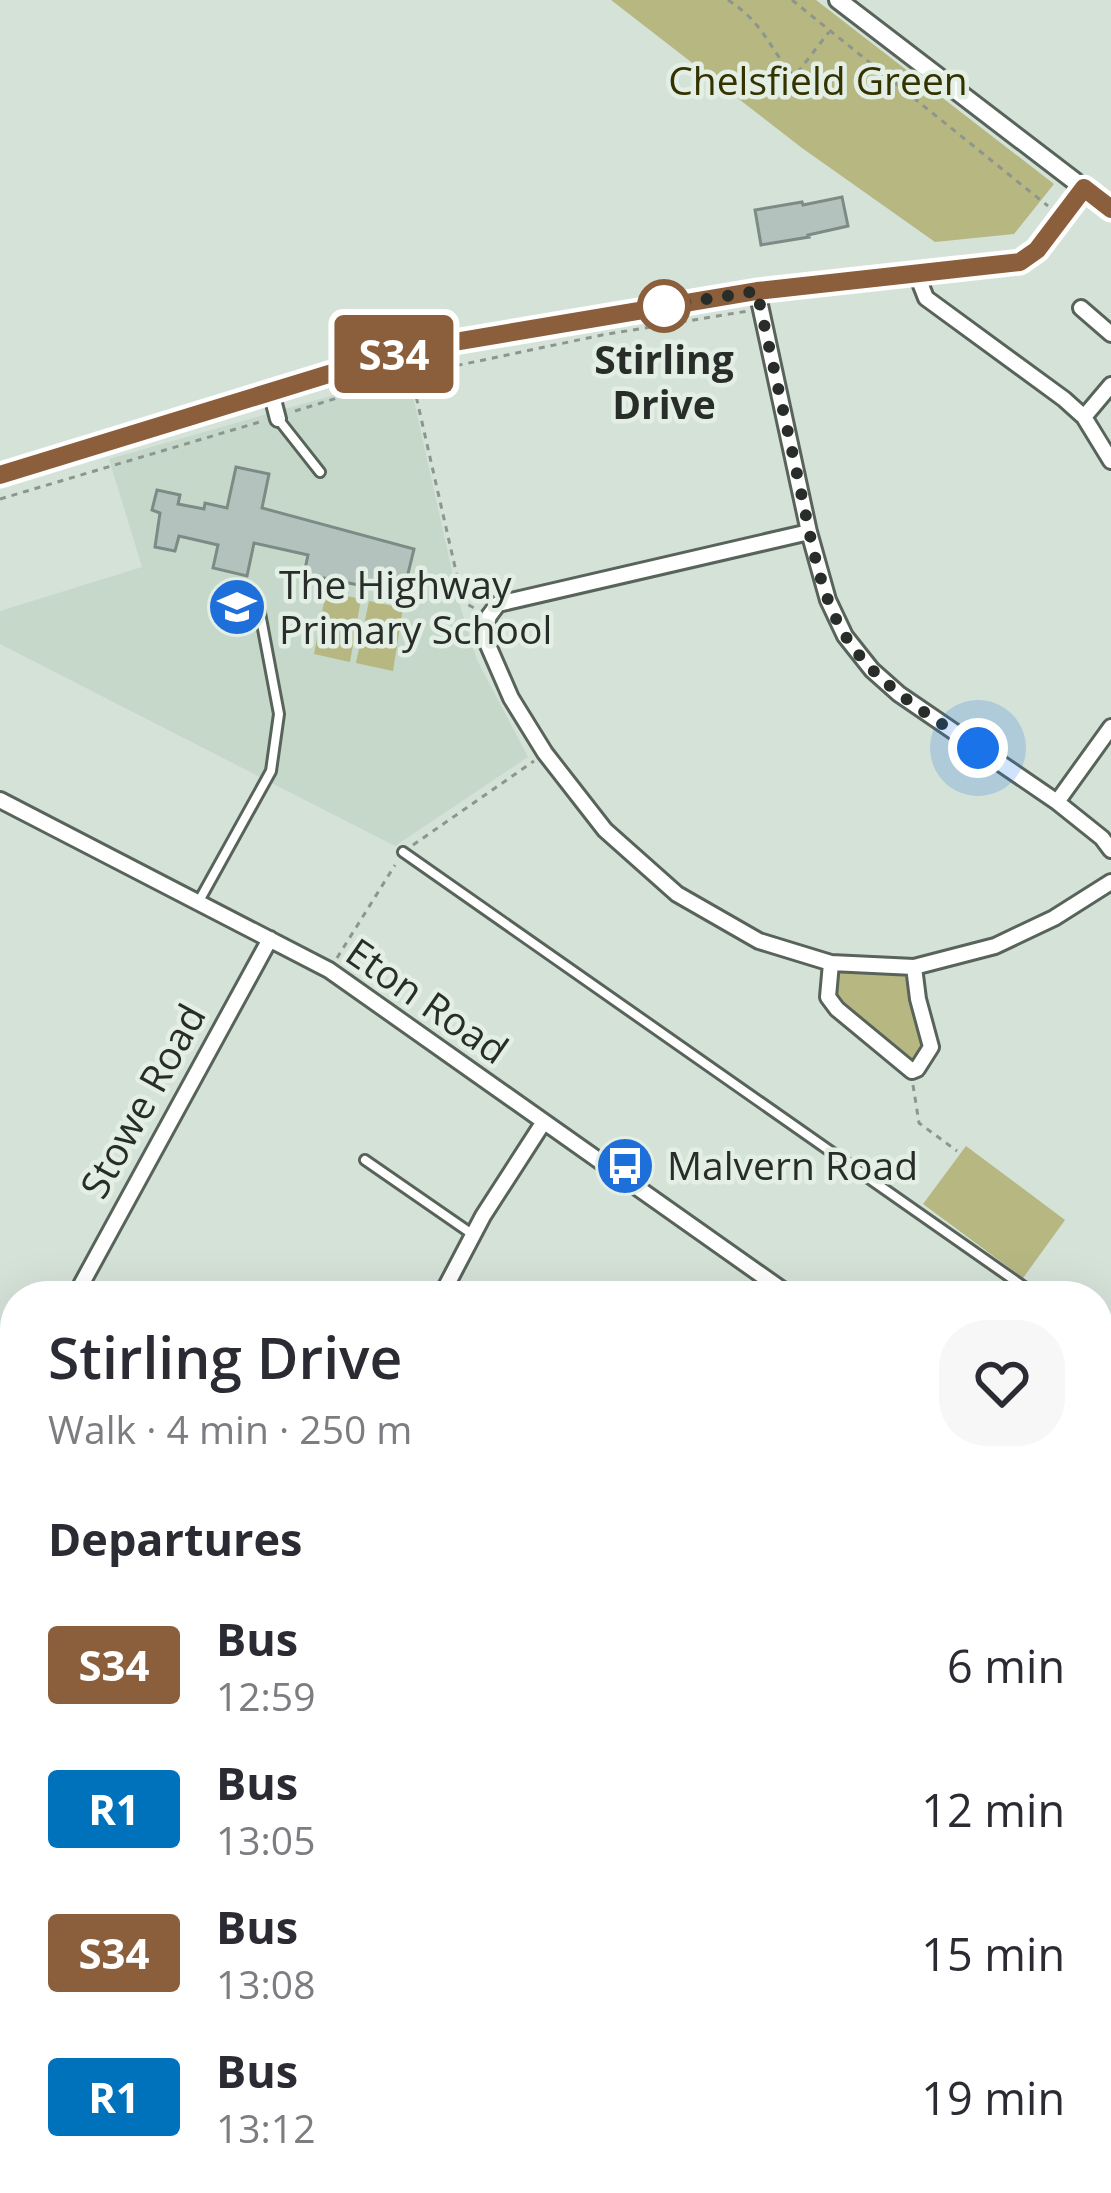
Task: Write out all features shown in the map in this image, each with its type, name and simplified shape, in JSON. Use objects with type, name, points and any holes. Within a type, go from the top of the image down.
[{"type":"street","points":[[838,0],[1111,208]]},
{"type":"street","points":[[0,476],[407,350],[757,291],[1020,262],[1037,250],[1084,188]]},
{"type":"street","points":[[917,275],[926,298],[1084,417],[1111,461]]},
{"type":"street","points":[[757,291],[809,532],[845,636],[899,694],[1058,802],[1111,850]]},
{"type":"street","points":[[1081,308],[1111,334]]},
{"type":"street","points":[[1084,417],[1111,385]]},
{"type":"street","points":[[271,392],[277,418]]},
{"type":"street","points":[[809,532],[498,604],[489,616],[484,636],[512,698],[545,753],[604,830],[677,894],[759,941],[831,963],[914,967],[995,946],[1054,918],[1111,882]]},
{"type":"street","points":[[1058,802],[1111,727]]},
{"type":"street","name":"Eton Road","points":[[0,800],[329,970],[769,1281]]},
{"type":"street","name":"Stowe Road","points":[[83,1281],[270,939]]},
{"type":"street","points":[[831,963],[828,997],[912,1071],[932,1047],[914,967]]},
{"type":"street","points":[[449,1281],[543,1123]]},
{"type":"lane","points":[[277,418],[320,472]]},
{"type":"lane","points":[[199,901],[271,771],[279,714],[257,597]]},
{"type":"lane","points":[[403,852],[1016,1281]]},
{"type":"lane","points":[[365,1160],[473,1234]]},
{"type":"path","points":[[728,0],[761,28],[794,77],[830,31]]},
{"type":"path","points":[[792,0],[1061,217]]},
{"type":"path","points":[[0,499],[412,375],[602,335],[761,309]]},
{"type":"path","points":[[407,350],[464,602],[489,616]]},
{"type":"path","points":[[912,1071],[919,1123],[957,1151]]},
{"type":"shaded area","name":"The Highway Primary School","points":[[408,374],[459,602],[477,660],[528,757],[395,846],[0,644],[0,611],[142,567],[109,459]]},
{"type":"green space","name":"Chelsfield Green","points":[[611,0],[816,0],[1054,184],[1014,234],[935,242],[802,148]]},
{"type":"green space","points":[[326,592],[361,599],[350,662],[314,654]]},
{"type":"green space","points":[[369,601],[403,608],[393,671],[356,663]]},
{"type":"green space","points":[[840,968],[903,973],[922,1044],[914,1059],[904,1058],[835,998]]},
{"type":"green space","points":[[966,1146],[1065,1220],[1023,1278],[923,1204]]},
{"type":"building","points":[[842,197],[848,226],[761,245],[755,210]]},
{"type":"building","points":[[236,467],[269,474],[262,508],[414,549],[403,594],[304,574],[308,555],[254,543],[247,576],[213,568],[218,545],[179,536],[175,551],[155,547],[160,513],[152,510],[157,490],[180,495],[178,504],[227,508]]},
{"type":"bus line","name":"S34","points":[[0,475],[407,350],[757,291],[1020,262],[1037,250],[1084,188],[1111,209]]},
{"type":"place","name":"Stirling Drive","points":[[664,306]]},
{"type":"place","name":"The Highway Primary School","points":[[237,607]]},
{"type":"place","name":"Malvern Road","points":[[625,1166]]},
{"type":"route","points":[[664,306],[757,291],[809,532],[845,636],[899,694],[978,748]]}]
